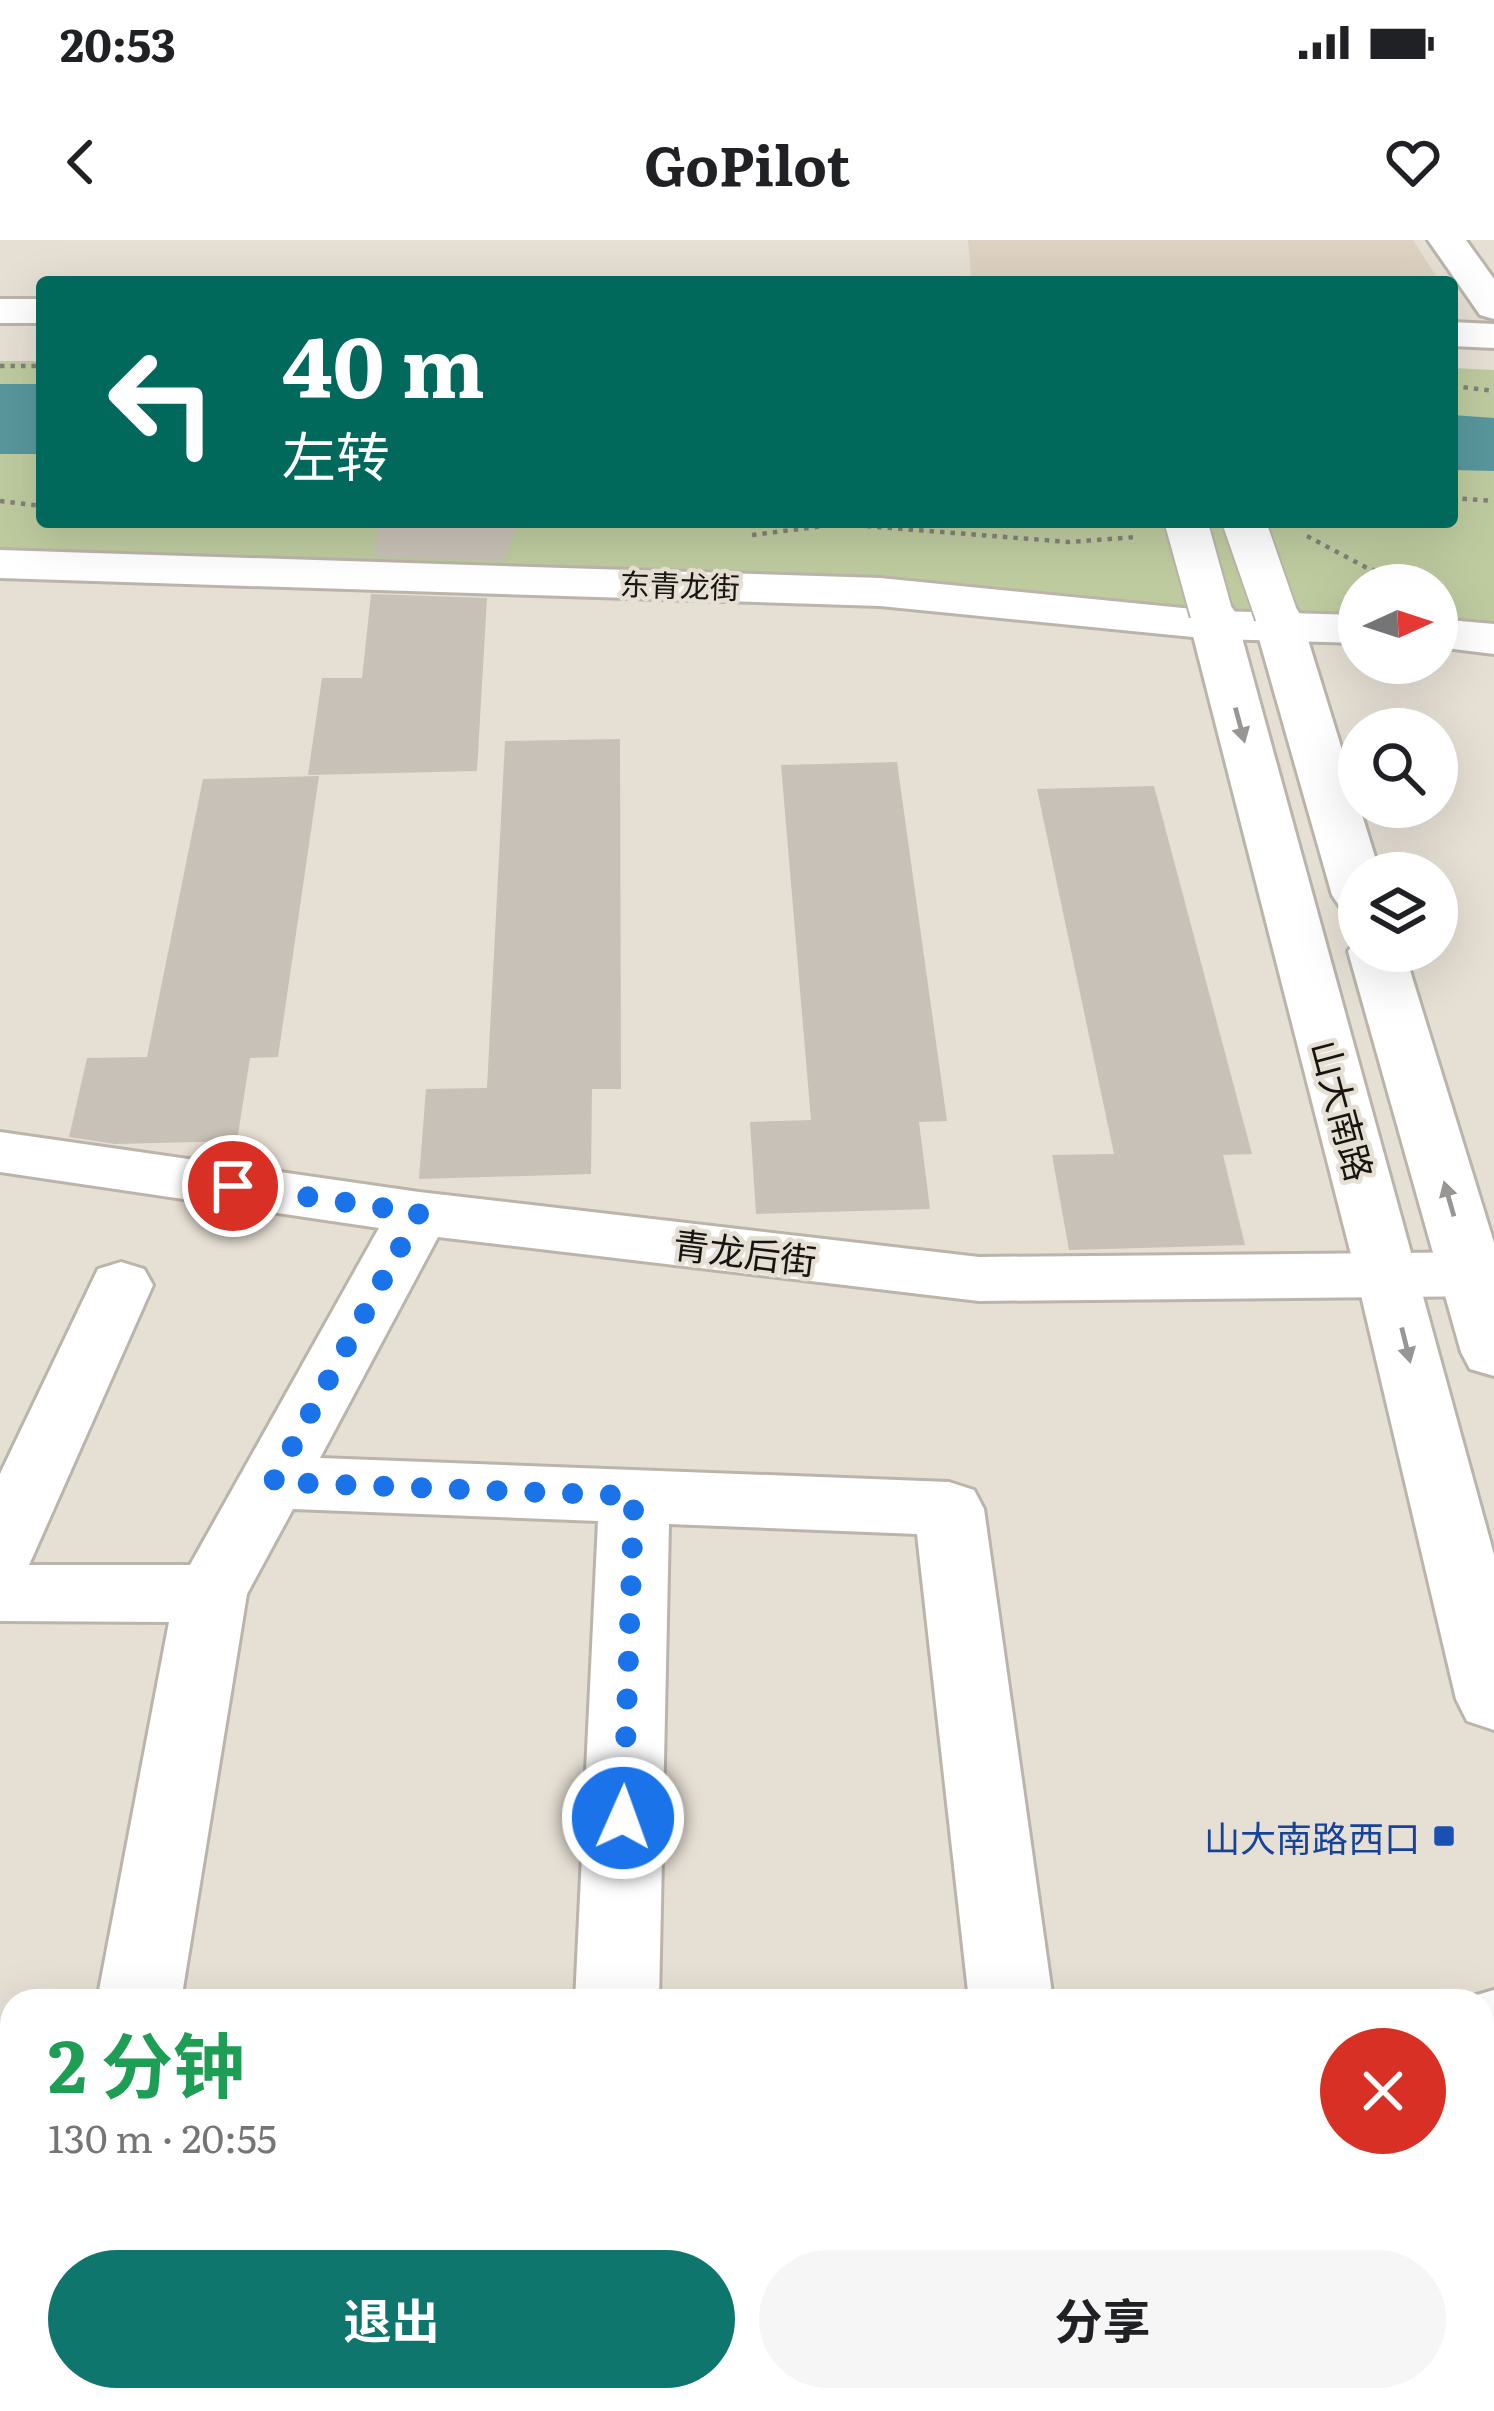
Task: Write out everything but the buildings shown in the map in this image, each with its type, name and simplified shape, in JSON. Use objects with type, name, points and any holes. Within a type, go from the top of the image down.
[{"type":"street","points":[[1448,240],[1494,307]]},
{"type":"street","points":[[0,311],[36,311]]},
{"type":"street","points":[[1458,334],[1494,336]]},
{"type":"street","name":"山大南路","points":[[1188,528],[1389,1277],[1494,1699]]},
{"type":"street","points":[[1246,528],[1346,852]]},
{"type":"street","name":"东青龙街","points":[[0,564],[880,592],[1338,627]]},
{"type":"street","points":[[1458,635],[1494,639]]},
{"type":"street","name":"山大南路","points":[[1383,972],[1482,1274],[1494,1352]]},
{"type":"street","name":"青龙后街","points":[[0,1153],[419,1213],[979,1279],[1482,1274]]},
{"type":"street","points":[[141,1989],[211,1594],[419,1213]]},
{"type":"street","points":[[0,1551],[121,1285]]},
{"type":"street","points":[[273,1482],[949,1509],[1009,1989]]},
{"type":"street","points":[[617,1989],[634,1496]]},
{"type":"street","points":[[0,1593],[211,1594]]},
{"type":"path","points":[[0,366],[36,366]]},
{"type":"path","points":[[1458,387],[1494,391]]},
{"type":"path","points":[[1458,498],[1494,501]]},
{"type":"path","points":[[0,501],[36,505]]},
{"type":"path","points":[[1292,528],[1360,564]]},
{"type":"shaded area","points":[[968,240],[1413,240],[1436,276],[971,276]]},
{"type":"green space","points":[[0,361],[36,361],[36,528],[1458,528],[1458,368],[1494,370],[1494,623],[1458,621],[1458,564],[1338,564],[1338,615],[628,578],[0,569]]},
{"type":"water","points":[[0,384],[36,384],[36,454],[0,454]]},
{"type":"water","points":[[1458,415],[1494,418],[1494,471],[1458,470]]},
{"type":"place","name":"山大南路西口","points":[[1444,1836]]},
{"type":"route","points":[[233,1186],[419,1213],[273,1482],[634,1496],[623,1818]]}]
